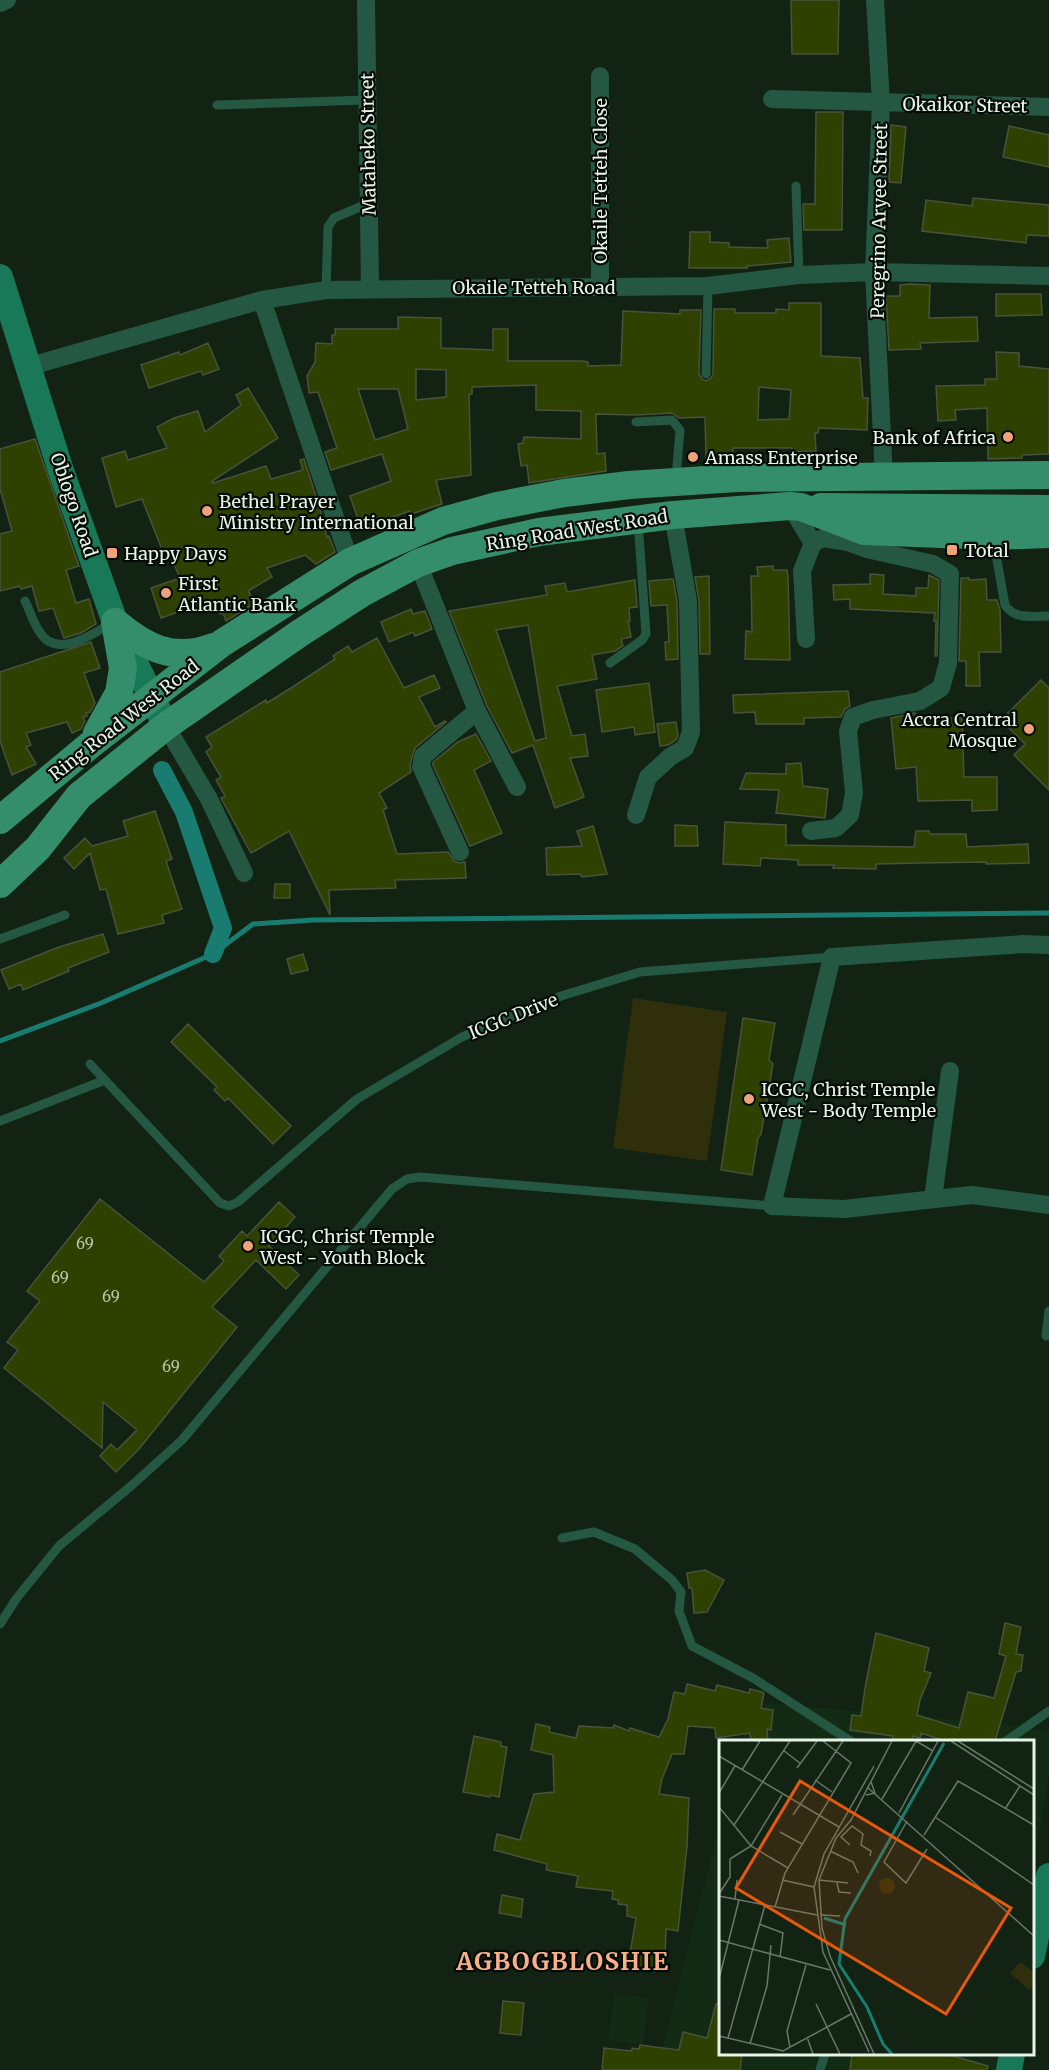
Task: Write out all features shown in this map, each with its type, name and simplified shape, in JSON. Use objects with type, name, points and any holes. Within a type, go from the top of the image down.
[{"type":"main road","name":"Oblogo Road","points":[[1,281],[61,471],[115,622],[166,726]]},
{"type":"main road","name":"Ring Road West Road","points":[[0,820],[90,745],[222,643],[350,562],[443,521],[497,506],[564,493],[629,485],[737,478],[1049,475]]},
{"type":"main road","points":[[823,478],[853,498],[1049,509]]},
{"type":"main road","points":[[796,507],[853,498],[1049,485]]},
{"type":"main road","name":"Ring Road West Road","points":[[0,884],[38,848],[79,796],[166,726],[362,593],[418,563],[452,551],[510,538],[638,519],[796,507],[864,531],[993,536],[1049,534]]},
{"type":"main road","points":[[115,622],[136,639],[152,648],[168,652],[199,652],[222,643]]},
{"type":"main road","points":[[90,745],[119,693],[123,668],[115,622]]},
{"type":"main road","points":[[38,848],[46,809],[136,729],[151,697]]},
{"type":"main road","points":[[1034,1947],[1048,1882]]},
{"type":"main road","points":[[1009,2070],[1012,2055]]},
{"type":"street","points":[[0,3],[7,0]]},
{"type":"street","name":"Mataheko Street","points":[[366,0],[370,288]]},
{"type":"street","name":"Peregrino Aryee Street","points":[[875,0],[881,103],[874,272],[884,478]]},
{"type":"street","name":"Okaile Tetteh Close","points":[[600,76],[600,287]]},
{"type":"street","name":"Okaikor Street","points":[[772,99],[1049,106]]},
{"type":"street","name":"Okaile Tetteh Road","points":[[27,367],[262,300],[326,290],[708,286],[798,275],[874,272],[1049,276]]},
{"type":"street","points":[[262,300],[350,562]]},
{"type":"street","points":[[796,507],[813,543]]},
{"type":"street","points":[[636,815],[648,777],[670,757],[685,748],[691,732],[688,601],[672,515]]},
{"type":"street","points":[[806,639],[802,571],[813,543],[823,538],[848,542],[867,549],[933,564],[950,574],[948,663],[941,688],[920,701],[873,710],[853,717],[848,731],[854,793],[850,816],[836,828],[811,831]]},
{"type":"street","points":[[418,563],[477,711],[517,787]]},
{"type":"street","points":[[460,852],[421,766],[423,756],[477,711]]},
{"type":"street","points":[[166,726],[209,799],[244,873]]},
{"type":"street","name":"ICGC Drive","points":[[832,957],[1023,944],[1049,945]]},
{"type":"street","points":[[832,957],[772,1206],[844,1209],[972,1195],[1049,1205]]},
{"type":"street","points":[[933,1199],[950,1071]]},
{"type":"lane","points":[[217,105],[366,100]]},
{"type":"lane","points":[[796,186],[798,275]]},
{"type":"lane","points":[[326,290],[328,226],[334,218],[369,203]]},
{"type":"lane","points":[[706,374],[708,286]]},
{"type":"lane","points":[[636,422],[672,420],[680,430],[675,483]]},
{"type":"lane","points":[[610,663],[642,640],[646,634],[638,519]]},
{"type":"lane","points":[[993,536],[1005,605],[1010,613],[1049,616]]},
{"type":"lane","points":[[25,601],[43,637],[60,645],[74,644],[115,622]]},
{"type":"lane","points":[[0,939],[65,915]]},
{"type":"lane","name":"ICGC Drive","points":[[90,1064],[220,1203],[229,1206],[238,1202],[357,1099],[462,1037],[561,996],[640,972],[832,957]]},
{"type":"lane","points":[[0,1121],[105,1080]]},
{"type":"lane","points":[[0,1624],[16,1599],[60,1546],[182,1440],[392,1189],[407,1179],[420,1177],[772,1206]]},
{"type":"lane","points":[[1046,1336],[1049,1311]]},
{"type":"lane","points":[[562,1538],[594,1532],[635,1549],[672,1580],[681,1592],[679,1611],[692,1646],[753,1678],[849,1740]]},
{"type":"lane","points":[[1008,1740],[1049,1711]]},
{"type":"lane","points":[[820,2070],[825,2055]]},
{"type":"shaded area","points":[[633,998],[727,1012],[707,1161],[613,1148]]},
{"type":"shaded area","points":[[752,1702],[1004,1724],[1049,1732],[1049,1772],[1034,1864],[1034,1740],[742,1740]]},
{"type":"shaded area","points":[[719,1828],[719,2055],[1001,2055],[999,2070],[657,2070]]},
{"type":"shaded area","points":[[614,1994],[649,1998],[643,2045],[608,2040]]},
{"type":"building","points":[[791,0],[839,0],[838,54],[792,54]]},
{"type":"building","points":[[816,112],[843,112],[842,230],[804,230],[803,204],[815,204]]},
{"type":"building","points":[[891,125],[906,127],[901,183],[889,182]]},
{"type":"building","points":[[1009,126],[1049,135],[1049,167],[1003,157]]},
{"type":"building","points":[[973,198],[1049,205],[1049,236],[1027,235],[1026,243],[922,231],[926,200],[972,206]]},
{"type":"building","points":[[690,232],[710,232],[710,242],[729,243],[729,247],[768,248],[767,240],[789,238],[791,262],[747,266],[747,268],[689,268]]},
{"type":"building","points":[[900,285],[930,285],[929,318],[977,317],[978,341],[920,343],[921,349],[889,350],[886,296],[900,296]]},
{"type":"building","points":[[996,294],[1041,294],[1042,315],[996,316]]},
{"type":"building","points":[[789,303],[821,303],[821,356],[860,358],[863,398],[868,398],[867,430],[819,428],[818,433],[815,433],[816,451],[792,452],[792,448],[733,448],[733,460],[706,461],[705,417],[679,418],[672,413],[596,414],[597,454],[605,453],[606,471],[529,483],[527,465],[521,466],[518,444],[523,443],[524,437],[581,439],[581,411],[536,410],[536,385],[472,387],[472,394],[469,394],[471,475],[436,480],[442,504],[411,514],[410,511],[361,528],[350,496],[391,481],[382,454],[331,470],[325,452],[337,448],[318,392],[309,393],[307,376],[315,362],[316,343],[332,344],[335,329],[398,329],[398,317],[441,318],[441,348],[493,350],[493,329],[508,329],[508,361],[582,361],[588,362],[588,366],[621,365],[623,311],[680,314],[680,310],[701,310],[699,374],[706,381],[713,374],[714,309],[735,309],[735,313],[776,313],[776,309],[789,310]],"holes":[[[416,369],[446,370],[446,397],[416,400]],[[759,387],[791,390],[789,419],[758,420]],[[358,389],[398,389],[408,429],[375,440]]]},
{"type":"building","points":[[208,343],[219,369],[203,375],[201,371],[149,388],[141,365],[179,352],[180,355]]},
{"type":"building","points":[[996,352],[1019,353],[1019,366],[1049,369],[1049,454],[988,459],[987,408],[955,410],[956,420],[938,421],[936,386],[985,385],[985,379],[997,379]]},
{"type":"building","points":[[248,388],[278,438],[212,481],[213,483],[266,466],[271,479],[303,470],[300,460],[304,459],[327,537],[329,536],[335,552],[316,564],[305,555],[267,568],[272,577],[248,591],[255,603],[226,621],[223,613],[220,614],[212,600],[161,618],[151,588],[180,578],[168,550],[163,552],[142,499],[116,507],[102,458],[125,451],[128,460],[167,448],[157,427],[174,418],[198,411],[205,432],[241,405],[236,395]]},
{"type":"building","points":[[35,439],[79,566],[66,570],[76,603],[89,599],[96,624],[81,633],[64,638],[53,608],[39,611],[32,586],[21,589],[20,586],[0,591],[0,534],[12,531],[0,489],[0,449]]},
{"type":"building","points":[[773,566],[773,570],[787,570],[790,660],[745,659],[746,631],[752,632],[751,576],[758,576],[757,567]]},
{"type":"building","points":[[870,574],[884,575],[883,594],[916,596],[916,588],[928,588],[929,575],[939,580],[937,656],[935,656],[935,613],[850,609],[850,599],[834,600],[833,585],[870,584]]},
{"type":"building","points":[[709,576],[710,654],[700,654],[699,601],[695,577]]},
{"type":"building","points":[[961,578],[986,579],[987,600],[997,600],[1000,610],[1001,652],[979,652],[980,686],[966,686],[966,661],[959,661]]},
{"type":"building","points":[[673,579],[677,602],[678,659],[666,660],[665,642],[669,642],[667,605],[651,606],[649,581]]},
{"type":"building","points":[[635,580],[637,607],[629,608],[630,621],[628,621],[631,637],[621,639],[623,646],[615,651],[592,655],[597,679],[557,686],[572,736],[585,734],[588,756],[570,758],[584,797],[555,808],[533,745],[512,753],[487,706],[449,611],[547,595],[545,586],[565,583],[567,592]],"holes":[[[528,625],[546,738],[535,741],[496,630]]]},
{"type":"building","points":[[411,609],[413,614],[425,611],[432,629],[415,636],[413,632],[389,642],[381,622]]},
{"type":"building","points":[[377,638],[404,688],[434,675],[440,688],[419,697],[435,727],[446,722],[415,748],[410,764],[411,772],[379,793],[387,808],[383,810],[397,854],[448,852],[454,861],[465,862],[466,878],[395,880],[396,888],[329,890],[330,915],[289,831],[251,853],[221,798],[225,796],[216,780],[221,777],[206,752],[212,747],[206,737],[266,700],[267,703],[291,688],[335,659],[333,656],[348,646],[352,652]]},
{"type":"building","points":[[91,642],[100,668],[84,673],[95,703],[90,712],[86,713],[87,716],[83,717],[85,721],[81,729],[72,733],[67,722],[26,733],[31,745],[26,747],[36,764],[12,775],[0,741],[0,672]]},
{"type":"building","name":"Accra Central Mosque","points":[[1041,680],[1049,688],[1049,790],[1014,755],[1025,744],[1001,720]]},
{"type":"building","points":[[649,683],[655,732],[635,735],[634,727],[602,732],[596,690]]},
{"type":"building","points":[[848,691],[850,706],[845,709],[841,717],[804,718],[804,724],[756,724],[755,712],[734,713],[733,695]]},
{"type":"building","points":[[915,713],[916,718],[962,718],[964,777],[997,777],[997,810],[972,811],[972,800],[918,801],[916,767],[896,769],[891,718]]},
{"type":"building","points":[[676,722],[678,735],[676,740],[668,745],[660,746],[657,724]]},
{"type":"building","points":[[476,734],[491,761],[474,770],[502,833],[470,846],[433,762],[458,742]]},
{"type":"building","points":[[801,763],[803,786],[828,789],[825,818],[776,813],[779,790],[740,789],[746,773],[786,774],[786,764]]},
{"type":"building","points":[[155,811],[172,859],[166,861],[182,909],[162,915],[164,923],[118,934],[106,889],[100,890],[90,853],[74,869],[64,858],[85,838],[92,846],[128,836],[123,821]]},
{"type":"building","points":[[725,822],[786,825],[786,845],[914,847],[916,831],[929,831],[930,834],[966,834],[967,847],[1028,844],[1029,863],[876,864],[876,869],[833,868],[834,865],[798,865],[798,860],[761,858],[760,866],[723,864]]},
{"type":"building","points":[[675,825],[697,826],[698,846],[675,846]]},
{"type":"building","points":[[593,826],[607,874],[582,877],[580,874],[547,875],[546,848],[582,846],[577,831]]},
{"type":"building","points":[[275,884],[290,884],[290,898],[274,898]]},
{"type":"building","points":[[103,934],[109,952],[68,968],[69,971],[23,990],[21,984],[9,989],[1,970],[59,947]]},
{"type":"building","points":[[303,954],[308,970],[291,974],[287,959]]},
{"type":"building","name":"ICGC, Christ Temple West - Body Temple","points":[[743,1018],[775,1023],[769,1060],[773,1064],[752,1175],[721,1170]]},
{"type":"building","points":[[188,1024],[291,1126],[273,1144],[228,1098],[225,1101],[214,1090],[217,1087],[171,1042]]},
{"type":"building","points":[[100,1199],[204,1282],[224,1261],[219,1256],[242,1231],[247,1236],[279,1202],[295,1217],[269,1246],[299,1275],[286,1289],[256,1260],[212,1307],[237,1327],[139,1449],[116,1472],[100,1456],[111,1444],[117,1450],[137,1430],[103,1402],[102,1448],[4,1368],[18,1350],[7,1342],[40,1301],[27,1291]]},
{"type":"building","points":[[705,1570],[724,1580],[707,1612],[694,1613],[692,1588],[689,1588],[687,1573]]},
{"type":"building","points":[[1005,1623],[1021,1627],[1016,1654],[1023,1655],[1021,1671],[1016,1672],[995,1740],[942,1740],[921,1733],[920,1738],[913,1736],[912,1740],[892,1740],[893,1736],[850,1730],[852,1715],[861,1716],[876,1633],[929,1648],[924,1671],[931,1673],[920,1700],[917,1715],[959,1728],[968,1692],[994,1698],[1006,1656],[999,1654]]},
{"type":"building","points":[[687,1684],[715,1691],[717,1685],[749,1693],[750,1689],[764,1693],[761,1708],[773,1710],[771,1730],[767,1729],[768,1740],[751,1740],[750,1733],[716,1738],[715,1728],[688,1726],[684,1754],[672,1754],[659,1794],[689,1798],[687,1846],[678,1931],[666,1929],[665,1959],[657,1958],[655,1972],[635,1968],[637,1954],[630,1954],[636,1918],[627,1916],[627,1905],[618,1904],[619,1900],[612,1899],[613,1891],[576,1887],[578,1876],[546,1870],[547,1864],[494,1850],[497,1834],[520,1840],[534,1794],[554,1792],[553,1755],[531,1750],[536,1724],[550,1727],[549,1732],[576,1738],[579,1726],[613,1728],[614,1725],[629,1731],[630,1728],[659,1737],[668,1719],[674,1692],[685,1694]]},
{"type":"building","points":[[474,1736],[501,1742],[501,1746],[507,1747],[499,1797],[463,1792]]},
{"type":"building","points":[[502,1895],[523,1899],[521,1917],[499,1913]]},
{"type":"building","points":[[503,2001],[524,2003],[521,2035],[500,2033]]},
{"type":"building","points":[[716,2004],[719,2004],[719,2055],[742,2055],[740,2070],[602,2070],[604,2048],[632,2051],[632,2048],[639,2049],[640,2045],[679,2050],[683,2032],[707,2038]]},
{"type":"building","points":[[852,2055],[954,2055],[988,2066],[987,2070],[850,2070]]},
{"type":"waterway","points":[[162,770],[184,812],[223,928],[213,954]]},
{"type":"waterway","points":[[0,1041],[101,1003],[213,954],[253,924],[313,920],[1049,913]]},
{"type":"place","name":"Bank of Africa","points":[[1008,437]]},
{"type":"place","name":"Amass Enterprise","points":[[693,457]]},
{"type":"place","name":"Bethel Prayer Ministry International","points":[[207,511]]},
{"type":"place","name":"Total","points":[[952,550]]},
{"type":"place","name":"Happy Days","points":[[112,553]]},
{"type":"place","name":"First Atlantic Bank","points":[[166,593]]},
{"type":"place","name":"Accra Central Mosque","points":[[1029,729]]},
{"type":"place","name":"ICGC, Christ Temple West - Body Temple","points":[[749,1099]]},
{"type":"place","name":"ICGC, Christ Temple West - Youth Block","points":[[248,1246]]},
{"type":"district","name":"AGBOGBLOSHIE","points":[[563,1961]]}]
